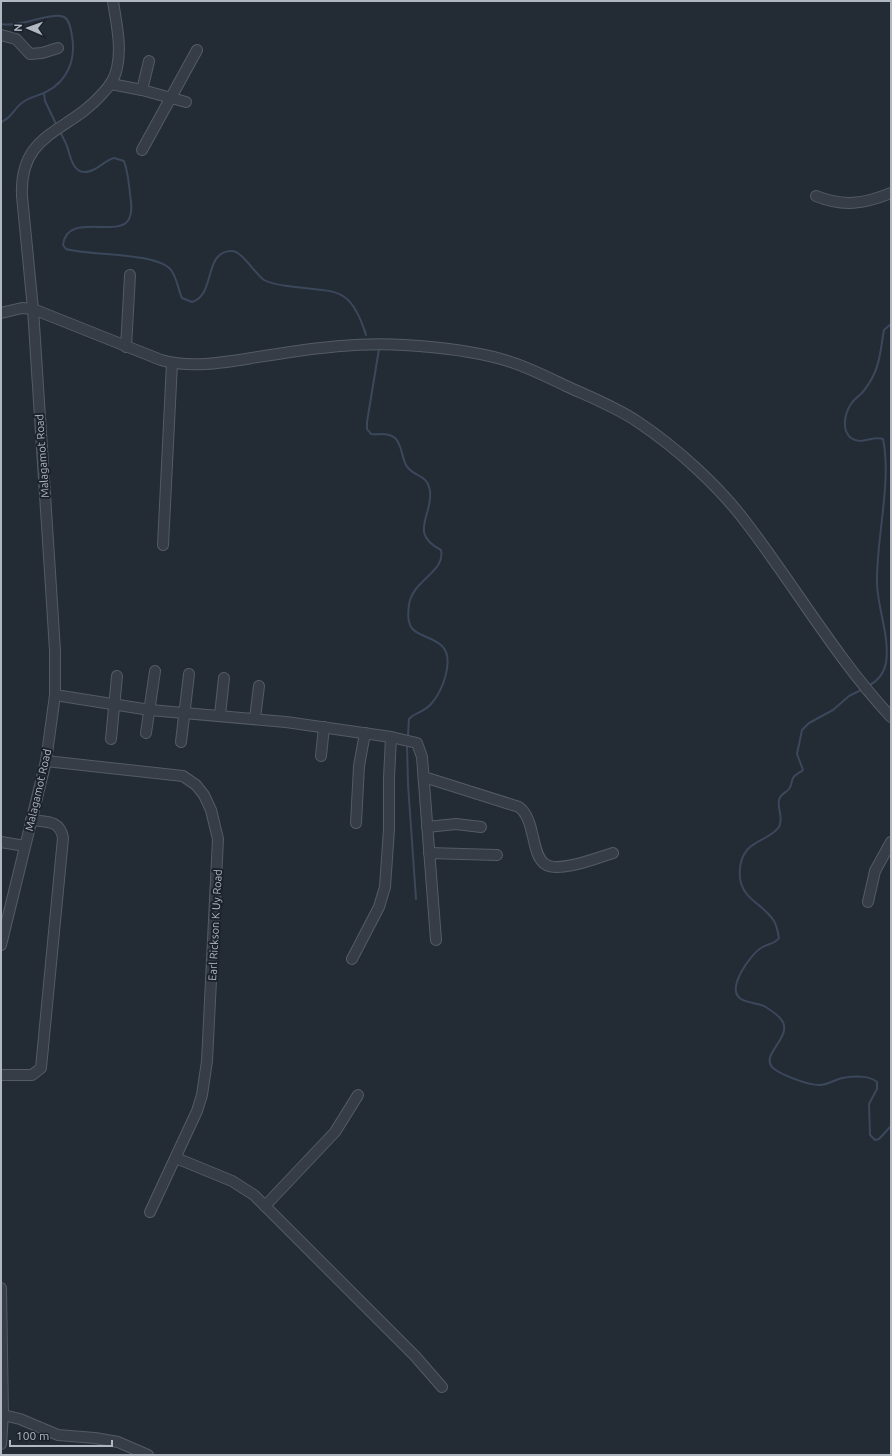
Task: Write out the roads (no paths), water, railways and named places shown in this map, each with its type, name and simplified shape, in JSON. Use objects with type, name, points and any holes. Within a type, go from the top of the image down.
[{"type":"street","name":"Malagamot Road","points":[[1,945],[46,761],[55,695],[55,651],[33,309],[22,196],[22,179],[26,164],[35,147],[47,136],[92,105],[110,84],[117,69],[118,60],[117,32],[113,1]]},
{"type":"street","points":[[1,35],[16,39],[30,54],[42,53],[58,48]]},
{"type":"street","points":[[142,150],[197,50]]},
{"type":"street","points":[[142,90],[149,61]]},
{"type":"street","points":[[110,84],[172,97],[186,102]]},
{"type":"street","points":[[816,196],[829,201],[855,204],[866,202],[891,193]]},
{"type":"street","points":[[126,347],[130,275]]},
{"type":"street","points":[[1,314],[22,308],[33,309],[126,347],[172,363],[192,365],[322,347],[378,345],[457,350],[500,358],[529,368],[637,421],[659,437],[718,490],[747,523],[861,683],[891,717]]},
{"type":"street","points":[[163,546],[172,363]]},
{"type":"street","points":[[146,733],[155,671]]},
{"type":"street","points":[[181,742],[186,713],[189,674]]},
{"type":"street","points":[[111,738],[117,676]]},
{"type":"street","points":[[220,715],[224,678]]},
{"type":"street","points":[[255,718],[259,686]]},
{"type":"street","points":[[55,695],[150,710],[255,718],[324,727],[392,737],[417,743],[422,757],[424,777],[436,940]]},
{"type":"street","points":[[321,756],[324,727]]},
{"type":"street","points":[[356,823],[359,766],[365,733]]},
{"type":"street","points":[[352,959],[379,907],[385,887],[389,829],[388,778],[392,737]]},
{"type":"street","name":"Earl Rickson K Uy Road","points":[[46,761],[183,776],[199,788],[211,810],[216,830],[219,849],[207,1061],[202,1095],[176,1158],[150,1212]]},
{"type":"street","points":[[424,777],[519,807],[524,811],[527,817],[537,854],[545,864],[550,867],[566,866],[613,853]]},
{"type":"street","points":[[1,1075],[32,1075],[41,1068],[63,838],[62,830],[58,825],[31,820]]},
{"type":"street","points":[[427,827],[456,824],[481,827]]},
{"type":"street","points":[[1,842],[25,846]]},
{"type":"street","points":[[868,902],[875,871],[891,842]]},
{"type":"street","points":[[429,854],[498,855]]},
{"type":"street","points":[[265,1206],[335,1132],[358,1095]]},
{"type":"street","points":[[176,1158],[232,1181],[254,1195],[415,1356],[442,1387]]},
{"type":"street","points":[[1,1288],[2,1433]]},
{"type":"street","points":[[3,1415],[20,1419],[58,1435],[95,1438],[118,1442],[148,1455]]},
{"type":"waterway","points":[[1,24],[17,24],[51,16],[64,17],[68,20],[70,25],[73,45],[73,53],[69,68],[60,82],[46,92],[23,102],[8,118],[1,122]]},
{"type":"waterway","points":[[44,93],[45,101],[57,126]]},
{"type":"waterway","points":[[60,131],[72,162],[78,170],[82,172],[88,172],[95,169],[114,158],[124,161],[128,178],[131,206],[129,219],[123,224],[115,227],[83,227],[74,229],[67,235],[63,245],[66,249],[138,257],[163,264],[173,273],[182,298],[192,302],[199,298],[204,291],[216,258],[222,253],[231,251],[235,252],[244,258],[264,280],[282,285],[329,291],[346,298],[354,306],[366,335]]},
{"type":"waterway","points":[[868,686],[875,682],[884,670],[887,653],[877,584],[877,567],[885,491],[885,455],[883,439],[875,438],[863,441],[855,440],[848,435],[845,421],[851,404],[864,391],[874,375],[880,357],[884,330],[891,324]]},
{"type":"waterway","points":[[379,349],[367,429],[371,434],[386,434],[395,438],[398,441],[404,461],[408,468],[427,482],[430,491],[430,500],[424,530],[426,537],[431,544],[441,550],[439,564],[411,596],[408,616],[412,629],[435,641],[441,645],[445,651],[447,658],[446,675],[439,692],[431,704],[409,719],[408,735]]},
{"type":"waterway","points":[[863,689],[849,696],[833,710],[809,723],[802,730],[797,754],[803,770],[792,779],[791,786],[780,798],[779,803],[781,820],[779,827],[772,834],[747,850],[744,855],[740,866],[740,877],[743,888],[749,897],[771,916],[776,925],[779,938],[775,942],[761,948],[751,957],[741,972],[736,988],[737,994],[741,999],[764,1006],[779,1017],[784,1024],[784,1031],[770,1057],[770,1063],[773,1068],[788,1076],[814,1085],[825,1084],[842,1078],[870,1078],[877,1082],[877,1089],[869,1104],[870,1135],[875,1140],[879,1139],[891,1126]]},
{"type":"waterway","points":[[407,745],[408,784],[416,899]]}]
